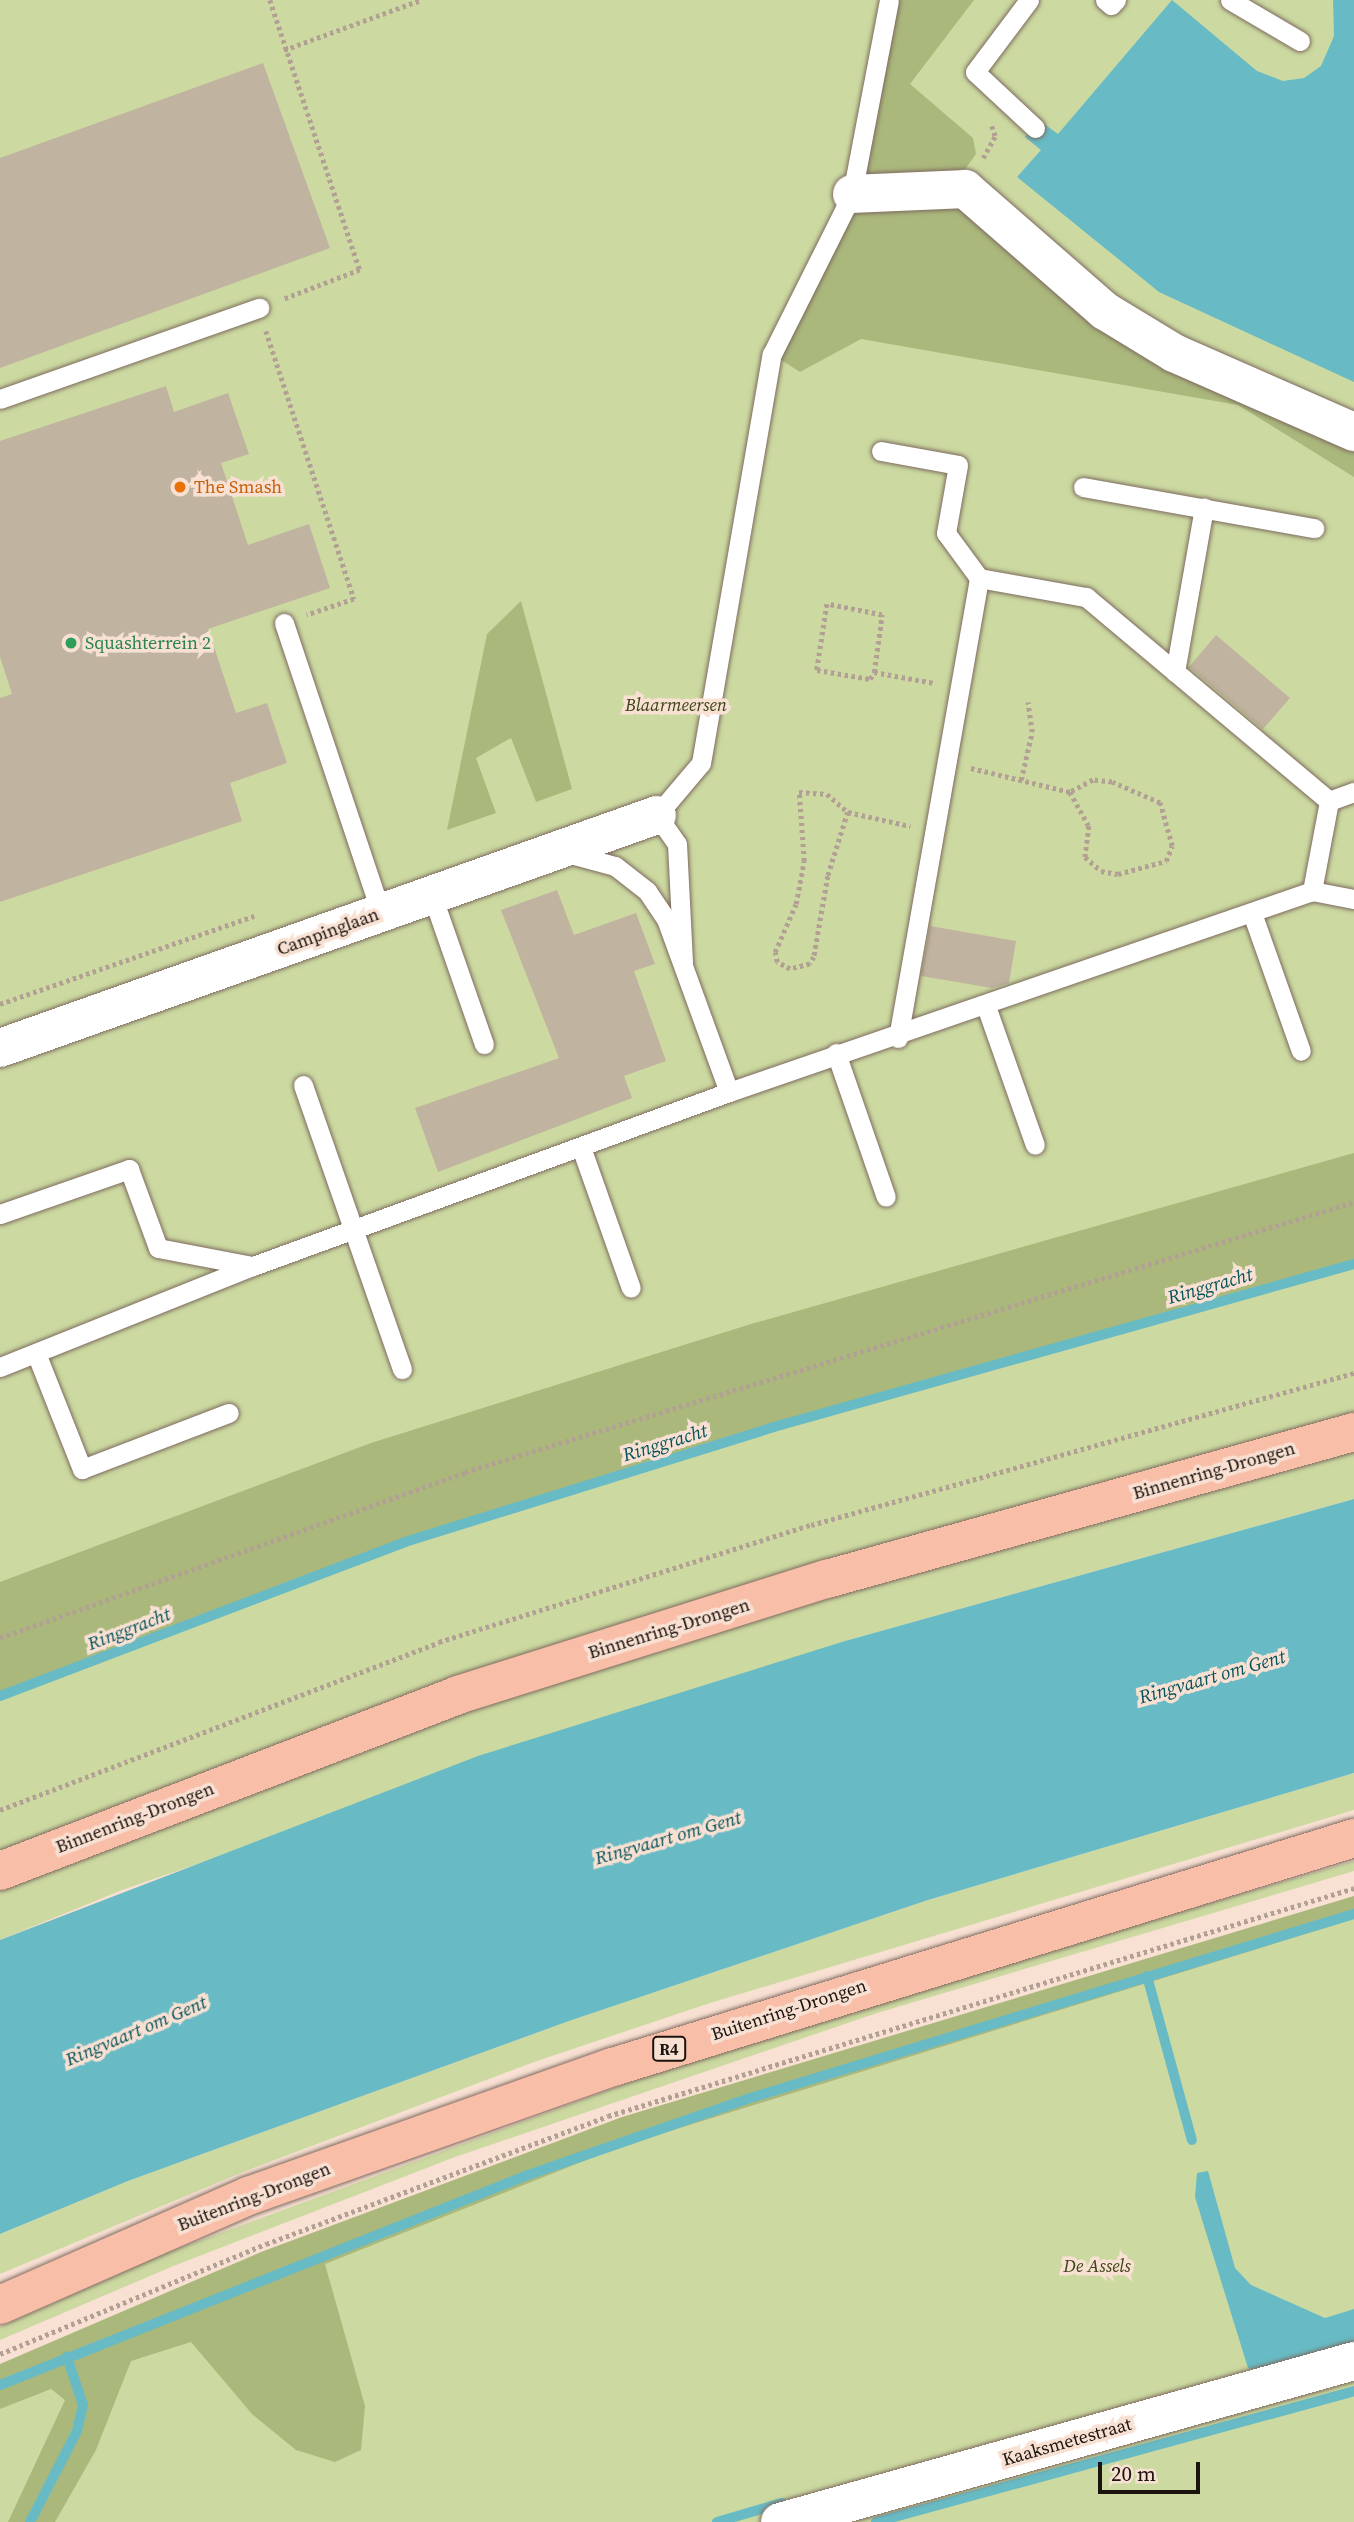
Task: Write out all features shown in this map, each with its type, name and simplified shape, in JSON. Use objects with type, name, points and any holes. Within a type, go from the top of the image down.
[{"type":"highway","name":"Binnenring-Drongen","points":[[0,1871],[458,1695],[827,1579],[1354,1432]]},
{"type":"highway","name":"Buitenring-Drongen","points":[[0,2305],[248,2196],[613,2067],[1354,1838]]},
{"type":"street","points":[[852,194],[965,189],[1105,311],[1174,353],[1354,432]]},
{"type":"street","name":"Campinglaan","points":[[0,1048],[657,815]]},
{"type":"street","name":"Kaaksmetestraat","points":[[780,2522],[1354,2361]]},
{"type":"lane","points":[[683,962],[677,844],[657,815],[701,764],[772,354],[852,194],[889,0]]},
{"type":"lane","points":[[1029,0],[975,72],[1035,128]]},
{"type":"lane","points":[[1105,0],[1111,5],[1116,0]]},
{"type":"lane","points":[[1230,0],[1300,41]]},
{"type":"lane","points":[[0,399],[259,308]]},
{"type":"lane","points":[[881,451],[958,465],[946,533],[979,578],[1086,597],[1329,801]]},
{"type":"lane","points":[[1083,487],[1314,528]]},
{"type":"lane","points":[[1175,672],[1203,508]]},
{"type":"lane","points":[[898,1038],[979,578]]},
{"type":"lane","points":[[284,623],[381,913]]},
{"type":"lane","points":[[1329,801],[1354,792]]},
{"type":"lane","points":[[1312,891],[1329,801]]},
{"type":"lane","points":[[556,852],[615,866],[647,891],[666,919],[729,1092]]},
{"type":"lane","points":[[0,1367],[253,1266],[582,1150],[836,1053],[898,1038],[1312,891],[1354,899]]},
{"type":"lane","points":[[432,895],[484,1044]]},
{"type":"lane","points":[[1252,913],[1301,1051]]},
{"type":"lane","points":[[986,1006],[1035,1145]]},
{"type":"lane","points":[[836,1053],[886,1197]]},
{"type":"lane","points":[[303,1086],[402,1369]]},
{"type":"lane","points":[[582,1150],[631,1288]]},
{"type":"lane","points":[[0,1214],[129,1169],[158,1248],[253,1266]]},
{"type":"lane","points":[[36,1353],[82,1469],[229,1413]]},
{"type":"path","points":[[270,0],[284,50],[360,270],[259,308],[354,599],[284,623]]},
{"type":"path","points":[[284,50],[421,0]]},
{"type":"path","points":[[965,189],[995,136],[975,72]]},
{"type":"path","points":[[827,604],[882,615],[874,672],[870,679],[817,670],[827,604]]},
{"type":"path","points":[[874,672],[959,688]]},
{"type":"path","points":[[1021,780],[1032,733],[1028,702]]},
{"type":"path","points":[[946,762],[1070,792],[1086,813],[1085,857],[1091,867],[1118,874],[1166,861],[1172,846],[1160,803],[1112,782],[1093,780],[1070,792]]},
{"type":"path","points":[[848,812],[833,854],[814,957],[810,964],[790,969],[777,962],[775,952],[796,904],[804,861],[799,792],[827,794],[848,812],[934,831]]},
{"type":"path","points":[[0,1638],[465,1472],[1354,1202]]},
{"type":"path","points":[[0,1810],[439,1642],[811,1525],[1354,1373]]},
{"type":"path","points":[[0,2354],[266,2244],[608,2116],[1354,1888]]},
{"type":"green space","name":"Blaarmeersen","points":[[0,0],[1354,0],[1354,1499],[845,1641],[122,1890],[0,1940]]},
{"type":"green space","points":[[897,0],[974,0],[910,84],[973,138],[976,154],[961,175],[861,185]]},
{"type":"green space","points":[[965,189],[1105,311],[1354,432],[1354,477],[1238,405],[861,339],[800,372],[772,354],[852,194]]},
{"type":"green space","points":[[521,601],[572,789],[536,802],[511,738],[476,758],[496,813],[447,830],[487,634]]},
{"type":"green space","points":[[1354,1153],[1354,1264],[781,1425],[405,1542],[0,1696],[0,1582],[371,1443],[751,1324]]},
{"type":"green space","points":[[1354,1773],[1354,1810],[710,2003],[534,2062],[243,2172],[0,2274],[0,2234],[128,2181],[569,2021],[928,1900]]},
{"type":"green space","points":[[1354,1861],[1354,1871],[877,2013],[455,2157],[171,2267],[0,2340],[0,2327],[166,2253],[669,2068],[874,2001]]},
{"type":"green space","points":[[1354,1896],[1354,1919],[619,2147],[325,2264],[365,2406],[361,2450],[335,2462],[296,2450],[252,2414],[191,2342],[131,2361],[96,2450],[55,2522],[8,2522],[65,2400],[51,2389],[0,2409],[0,2364],[261,2252],[622,2117]]},
{"type":"green space","name":"De Assels","points":[[1354,1919],[1354,2522],[0,2522],[0,2390],[619,2147]]},
{"type":"water","points":[[1172,0],[1257,71],[1283,81],[1304,78],[1321,66],[1334,36],[1333,0],[1354,0],[1354,382],[1159,292],[1017,177],[1041,150],[1025,137],[1040,121],[1058,134]]},
{"type":"water","name":"Ringvaart om Gent","points":[[1354,1499],[1354,1773],[928,1900],[569,2021],[128,2181],[0,2234],[0,1940],[478,1756],[845,1641]]},
{"type":"water","points":[[1208,2171],[1235,2268],[1251,2285],[1325,2318],[1354,2309],[1354,2349],[1261,2373],[1248,2368],[1195,2197],[1197,2173]]},
{"type":"building","points":[[263,63],[330,248],[0,368],[0,158]]},
{"type":"building","points":[[166,386],[174,412],[228,393],[249,454],[221,463],[248,545],[309,524],[330,588],[208,629],[236,713],[267,703],[287,763],[230,783],[242,821],[0,902],[0,698],[12,694],[0,657],[0,441]]},
{"type":"building","points":[[1216,635],[1290,698],[1263,729],[1189,667]]},
{"type":"building","points":[[557,890],[574,935],[636,913],[655,964],[634,971],[666,1061],[624,1076],[632,1098],[438,1172],[415,1108],[559,1058],[501,910]]},
{"type":"building","points":[[930,926],[1016,941],[1009,983],[992,988],[921,976]]},
{"type":"waterway","name":"Ringgracht","points":[[0,1696],[405,1542],[781,1425],[1354,1264]]},
{"type":"waterway","points":[[0,2385],[528,2175],[747,2099],[1354,1914]]},
{"type":"waterway","points":[[1147,1976],[1192,2140]]},
{"type":"waterway","points":[[30,2522],[77,2431],[83,2405],[67,2357]]},
{"type":"waterway","points":[[876,2522],[1354,2391]]},
{"type":"waterway","points":[[717,2522],[782,2503]]},
{"type":"place","name":"The Smash","points":[[180,487]]},
{"type":"place","name":"Squashterrein 2","points":[[71,643]]}]
